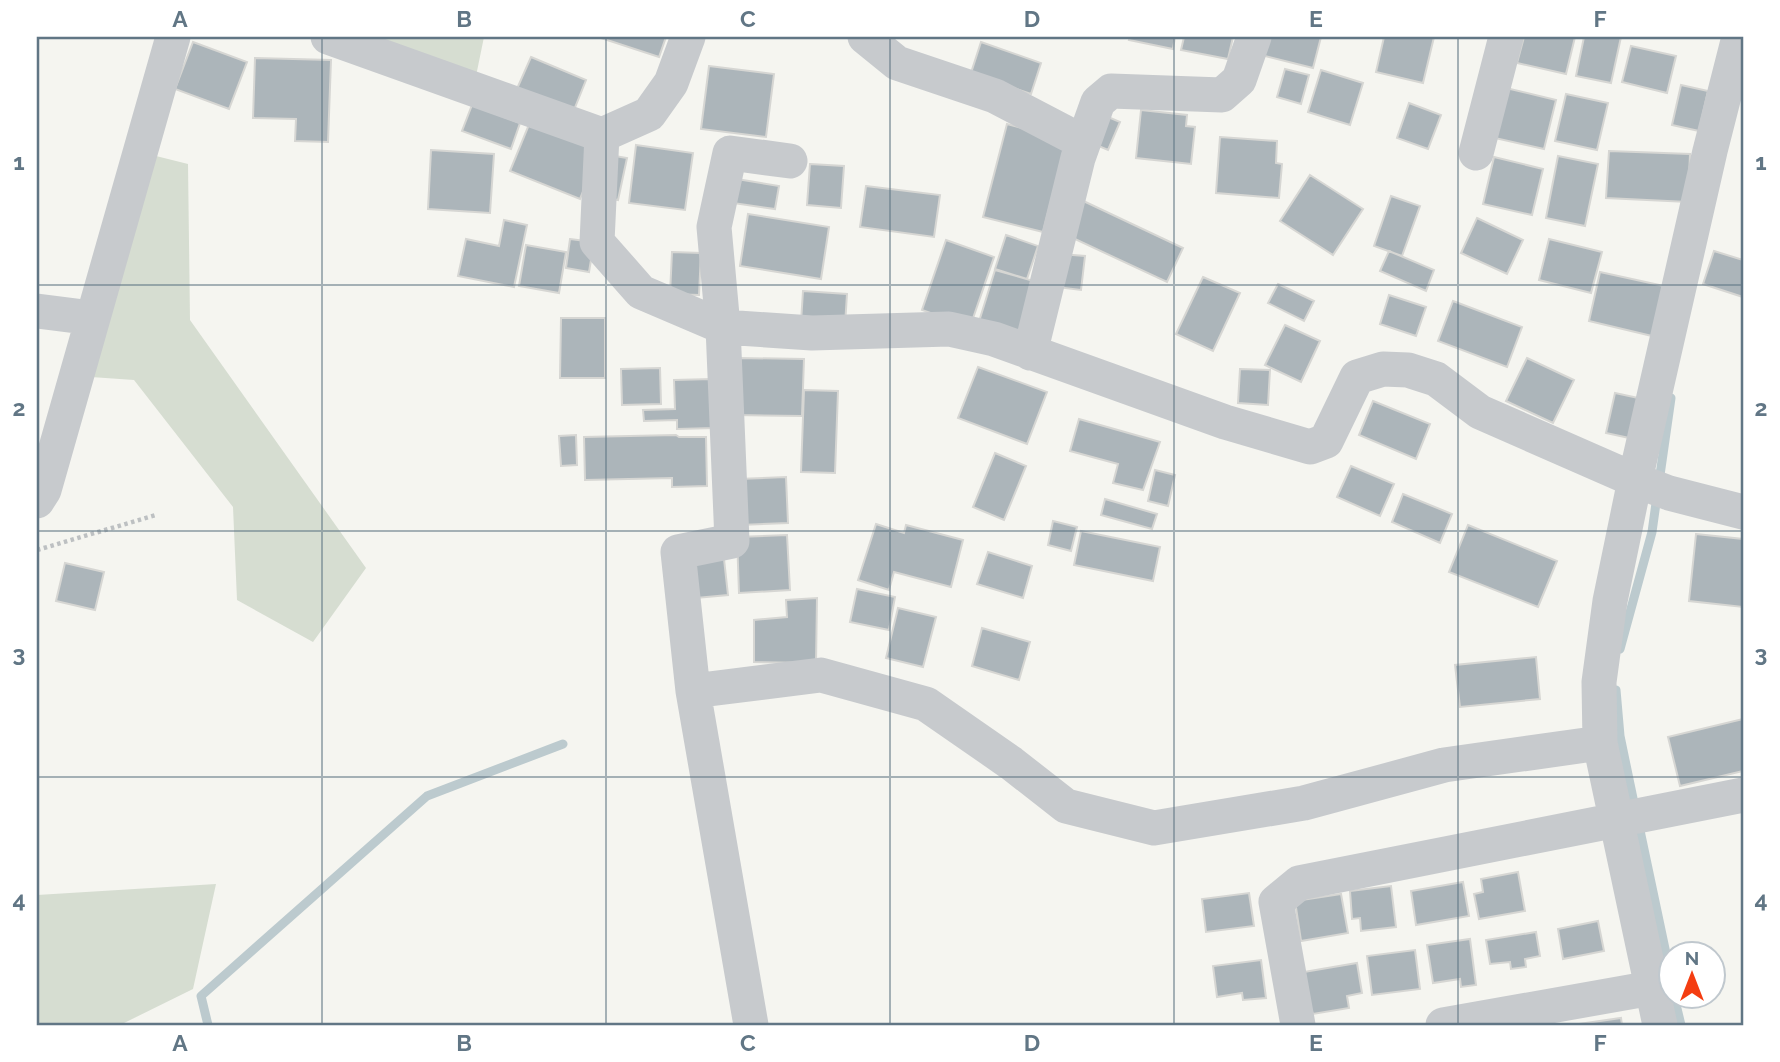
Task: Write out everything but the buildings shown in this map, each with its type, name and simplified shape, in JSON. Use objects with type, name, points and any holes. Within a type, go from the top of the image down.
[{"type":"street","points":[[37,501],[44,490],[173,37]]},
{"type":"street","points":[[328,37],[602,135],[649,114],[671,83],[688,37]]},
{"type":"street","points":[[865,37],[897,63],[995,96],[1083,142]]},
{"type":"street","points":[[1030,353],[1083,142],[1098,102],[1111,91],[1222,94],[1239,79],[1254,37]]},
{"type":"street","points":[[1476,153],[1506,37]]},
{"type":"street","points":[[1660,1025],[1600,743],[1599,682],[1610,601],[1635,480],[1733,40]]},
{"type":"street","points":[[602,135],[597,242],[640,292],[723,327],[812,333],[949,329],[994,340],[1226,422],[1310,447],[1326,441],[1357,377],[1383,369],[1408,370],[1436,379],[1480,412],[1635,480],[1669,493],[1743,512]]},
{"type":"street","points":[[751,1025],[693,691],[678,551],[732,541],[723,327],[714,227],[730,153],[790,161]]},
{"type":"street","points":[[37,311],[92,318]]},
{"type":"street","points":[[693,691],[821,675],[926,704],[1011,763],[1066,806],[1154,828],[1304,803],[1444,765],[1600,743]]},
{"type":"street","points":[[1298,1025],[1276,902],[1299,883],[1743,795]]},
{"type":"street","points":[[1443,1025],[1652,988]]},
{"type":"path","points":[[37,550],[156,515]]},
{"type":"shaded area","points":[[379,37],[484,37],[476,76]]},
{"type":"shaded area","points":[[156,156],[188,164],[190,320],[366,568],[313,642],[237,600],[233,507],[134,380],[91,377]]},
{"type":"shaded area","points":[[216,884],[193,989],[120,1025],[37,1025],[37,895]]},
{"type":"waterway","points":[[1659,482],[1671,398]]},
{"type":"waterway","points":[[1620,649],[1652,532],[1657,496]]},
{"type":"waterway","points":[[1616,690],[1620,736],[1635,808]]},
{"type":"waterway","points":[[208,1025],[201,996],[427,796],[563,744]]},
{"type":"waterway","points":[[1638,821],[1663,940]]},
{"type":"waterway","points":[[1677,1010],[1681,1025]]}]
